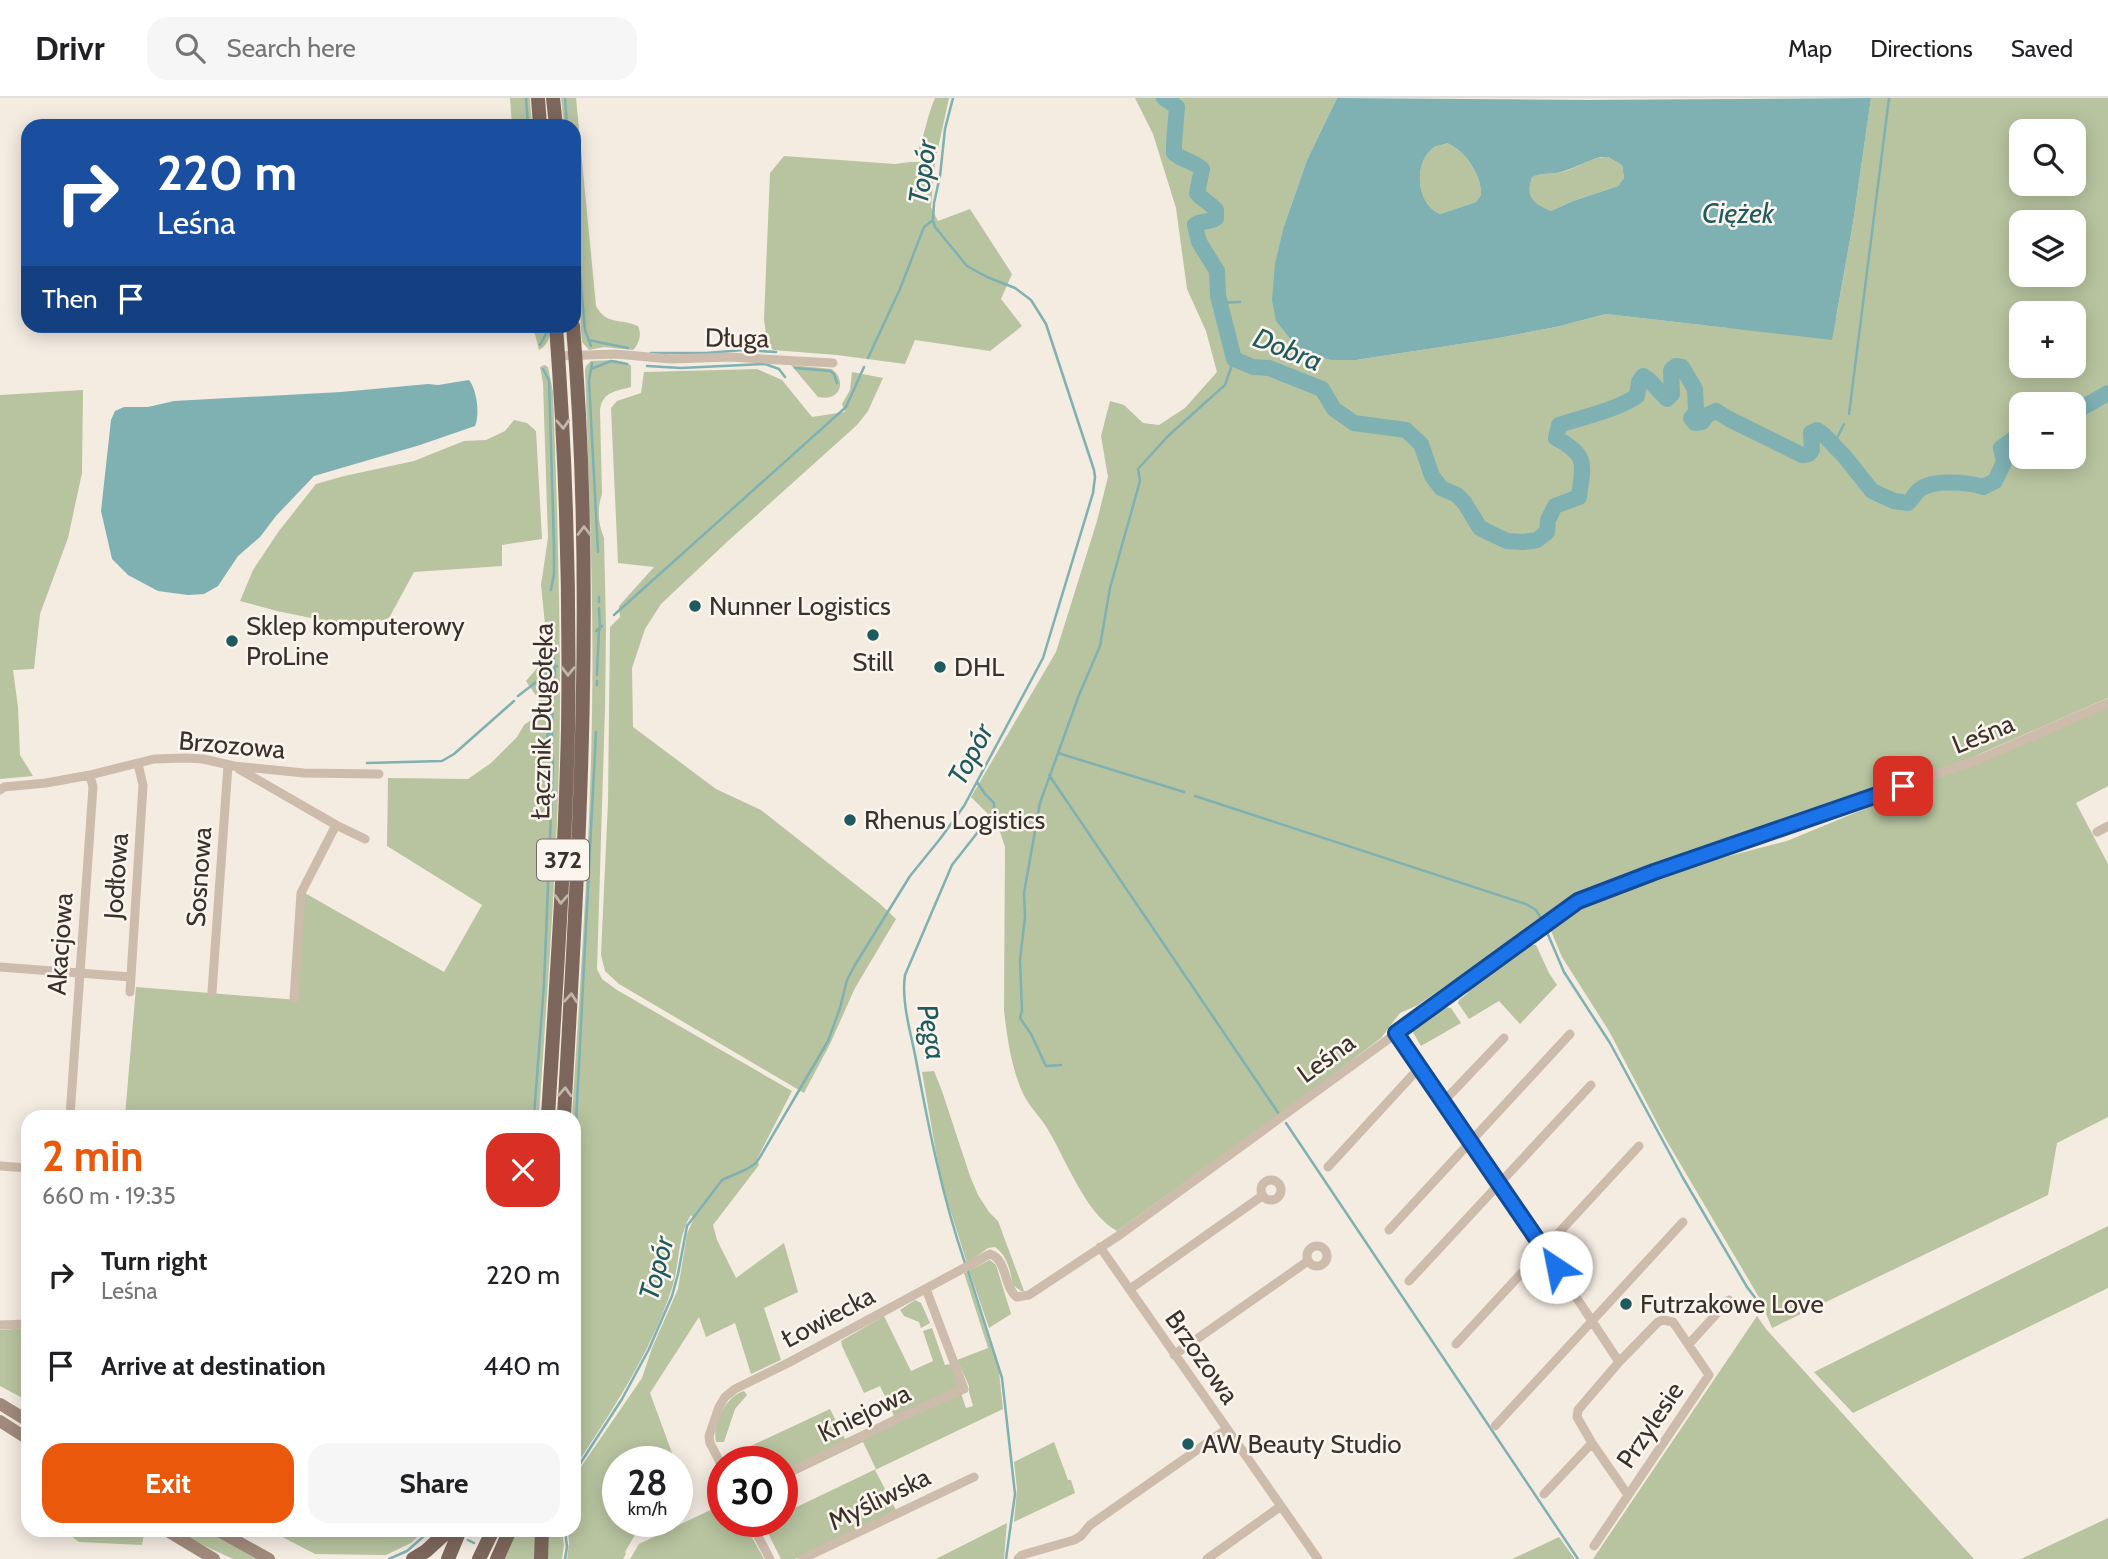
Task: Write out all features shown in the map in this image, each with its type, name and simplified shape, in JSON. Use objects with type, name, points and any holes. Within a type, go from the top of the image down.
[{"type":"main road","points":[[538,98],[540,119]]},
{"type":"main road","points":[[553,98],[555,119]]},
{"type":"main road","name":"Łącznik Długołęka","points":[[548,1110],[564,849],[568,698],[567,520],[556,333]]},
{"type":"main road","name":"Łącznik Długołęka","points":[[564,1110],[578,874],[583,712],[584,500],[574,333]]},
{"type":"main road","points":[[0,1404],[21,1417]]},
{"type":"main road","points":[[0,1421],[21,1434]]},
{"type":"main road","points":[[178,1537],[214,1559]]},
{"type":"main road","points":[[230,1537],[269,1559]]},
{"type":"main road","points":[[413,1559],[442,1537]]},
{"type":"main road","points":[[448,1559],[457,1537]]},
{"type":"main road","points":[[479,1559],[484,1537]]},
{"type":"main road","points":[[479,1559],[490,1537]]},
{"type":"main road","points":[[498,1559],[507,1537]]},
{"type":"main road","points":[[541,1556],[542,1537]]},
{"type":"street","name":"Długa","points":[[558,356],[615,354],[671,359],[729,357],[833,363]]},
{"type":"street","name":"Leśna","points":[[994,1255],[1014,1295],[1030,1295],[1578,901],[1980,759],[2108,703]]},
{"type":"street","name":"Brzozowa","points":[[0,790],[4,787],[90,775],[154,759],[203,759],[304,773],[379,774]]},
{"type":"street","name":"Jodłowa","points":[[130,992],[144,785],[138,764]]},
{"type":"street","points":[[231,765],[365,839]]},
{"type":"street","name":"Sosnowa","points":[[212,992],[231,765]]},
{"type":"street","name":"Akacjowa","points":[[70,1110],[93,787],[90,775]]},
{"type":"street","points":[[293,999],[301,893],[336,825]]},
{"type":"street","points":[[2097,832],[2108,826]]},
{"type":"street","points":[[0,967],[131,977]]},
{"type":"street","points":[[1396,1033],[1619,1362]]},
{"type":"street","points":[[1389,1230],[1570,1034]]},
{"type":"street","points":[[1443,1102],[1504,1038]]},
{"type":"street","points":[[1328,1167],[1419,1068]]},
{"type":"street","points":[[1409,1281],[1591,1085]]},
{"type":"street","points":[[1456,1344],[1639,1146]]},
{"type":"street","points":[[0,1166],[21,1168]]},
{"type":"street","points":[[1130,1289],[1262,1196]]},
{"type":"street","points":[[1495,1426],[1683,1222]]},
{"type":"street","name":"Brzozowa","points":[[1100,1247],[1318,1559]]},
{"type":"street","name":"Łowiecka","points":[[712,1446],[709,1436],[719,1407],[725,1397],[735,1389],[987,1255],[994,1255]]},
{"type":"street","points":[[1174,1355],[1308,1261]]},
{"type":"street","name":"Kniejowa","points":[[798,1468],[964,1389],[926,1289]]},
{"type":"street","points":[[1689,1344],[1730,1300]]},
{"type":"street","name":"Przylesie","points":[[1594,1546],[1709,1375],[1673,1322],[1658,1322],[1619,1362],[1577,1413],[1581,1426],[1628,1495]]},
{"type":"street","points":[[0,1325],[21,1324]]},
{"type":"street","points":[[1018,1559],[1022,1555],[1081,1536],[1090,1525],[1227,1429]]},
{"type":"street","name":"Przylesie","points":[[1544,1494],[1592,1443]]},
{"type":"street","name":"Myśliwska","points":[[802,1559],[974,1477]]},
{"type":"street","points":[[1207,1559],[1281,1506]]},
{"type":"street","points":[[758,1537],[769,1559]]},
{"type":"green space","points":[[510,98],[530,98],[532,119],[512,119]]},
{"type":"green space","points":[[561,98],[576,98],[578,119],[563,119]]},
{"type":"green space","points":[[935,98],[949,98],[937,153],[917,153],[930,112]]},
{"type":"green space","points":[[1135,98],[1337,98],[1307,160],[1284,226],[1356,360],[1493,339],[1606,314],[1728,328],[1836,318],[1871,98],[2108,98],[2108,698],[1966,760],[1687,854],[1588,891],[1563,904],[1418,1005],[1400,1013],[1381,1038],[1117,1231],[1095,1212],[1085,1198],[1053,1138],[1021,1089],[1010,1051],[1004,1010],[1005,847],[997,823],[971,797],[1056,652],[1108,477],[1101,436],[1110,401],[1124,405],[1143,423],[1159,425],[1185,408],[1217,372],[1206,331],[1187,289],[1176,208],[1153,134]]},
{"type":"green space","points":[[1447,143],[1472,165],[1479,180],[1481,195],[1476,202],[1440,214],[1426,201],[1420,182],[1420,171],[1428,153],[1436,146]]},
{"type":"green space","points":[[581,150],[596,306],[610,319],[638,326],[640,332],[633,350],[604,347],[589,350],[582,342]]},
{"type":"green space","points":[[784,156],[895,164],[935,162],[931,207],[938,221],[970,209],[1012,274],[1001,299],[1022,326],[990,351],[915,340],[905,364],[773,350],[767,342],[764,319],[770,173]]},
{"type":"green space","points":[[1608,157],[1622,165],[1624,178],[1618,186],[1551,211],[1539,206],[1532,199],[1529,190],[1531,177],[1561,172],[1591,160]]},
{"type":"green space","points":[[533,333],[550,333],[545,345],[539,350]]},
{"type":"green space","points":[[615,360],[631,366],[631,387],[607,396],[600,410],[602,494],[599,516],[604,538],[606,628],[597,969],[602,979],[617,990],[792,1091],[757,1159],[759,1165],[713,1225],[717,1240],[736,1278],[784,1243],[798,1292],[764,1308],[781,1360],[751,1374],[735,1323],[706,1337],[699,1317],[650,1393],[669,1446],[602,1446],[602,1537],[634,1537],[623,1559],[567,1559],[569,1537],[581,1537],[581,1467],[642,1378],[678,1289],[687,1234],[694,1218],[691,1215],[686,1223],[675,1279],[653,1337],[629,1382],[581,1458],[581,1110],[572,1110],[591,765],[591,542],[586,366],[591,361]]},
{"type":"green space","points":[[791,365],[832,369],[840,380],[839,390],[831,397],[818,397]]},
{"type":"green space","points":[[540,367],[548,367],[553,392],[560,704],[555,858],[539,1110],[126,1110],[136,987],[298,1000],[303,892],[444,972],[482,905],[387,846],[388,778],[468,779],[491,763],[517,737],[524,725],[539,714],[539,700],[526,681],[544,660],[547,644],[541,585],[548,538],[543,383]]},
{"type":"green space","points":[[757,369],[782,380],[812,417],[845,412],[842,404],[850,390],[852,372],[883,378],[868,411],[857,425],[661,604],[645,629],[632,668],[633,727],[716,789],[761,810],[896,919],[855,988],[804,1093],[619,984],[605,971],[601,955],[608,802],[610,627],[620,617],[619,606],[654,567],[618,563],[611,408],[617,401],[641,393],[644,372]]},
{"type":"green space","points":[[83,390],[82,473],[68,538],[40,614],[34,669],[13,670],[20,755],[33,776],[0,779],[0,395]]},
{"type":"green space","points":[[514,420],[527,423],[536,431],[542,539],[502,545],[502,566],[414,572],[389,618],[360,628],[240,601],[253,570],[316,484],[414,461],[464,441],[486,440],[505,431]]},
{"type":"green space","points":[[2108,707],[2108,786],[2076,803],[2108,864],[2108,1117],[2057,1143],[2048,1195],[1772,1328],[1760,1299],[1665,1138],[1609,1031],[1562,957],[1551,931],[1583,905],[1725,857],[1787,841],[1869,807],[1886,796],[2043,736]]},
{"type":"green space","points":[[1527,944],[1536,945],[1557,985],[1520,1024],[1499,1001],[1469,1019],[1458,1003],[1468,993],[1466,990]]},
{"type":"green space","points":[[1442,1007],[1451,1008],[1461,1023],[1421,1046],[1411,1029]]},
{"type":"green space","points":[[934,1071],[970,1176],[978,1195],[998,1221],[1024,1291],[1013,1285],[1006,1259],[995,1247],[988,1248],[967,1263],[941,1181],[922,1072]]},
{"type":"green space","points":[[2108,1226],[2108,1288],[1853,1413],[1814,1372]]},
{"type":"green space","points":[[990,1260],[996,1265],[1011,1314],[989,1328],[969,1270]]},
{"type":"green space","points":[[967,1272],[999,1372],[1003,1409],[875,1470],[896,1510],[795,1559],[781,1559],[770,1537],[798,1537],[798,1506],[876,1469],[863,1442],[798,1473],[798,1446],[751,1446],[830,1409],[845,1439],[894,1416],[880,1386],[864,1393],[841,1341],[884,1316],[911,1371],[933,1361],[923,1331],[932,1328],[945,1365],[951,1364],[966,1408],[973,1406],[969,1386],[957,1360],[988,1348],[964,1273]]},
{"type":"green space","points":[[915,1300],[921,1303],[930,1323],[921,1328],[919,1322],[904,1316],[900,1310]]},
{"type":"green space","points":[[1757,1316],[1766,1329],[1974,1559],[1593,1559]]},
{"type":"green space","points":[[21,1328],[21,1397],[0,1386],[0,1330]]},
{"type":"green space","points":[[744,1391],[747,1395],[735,1409],[724,1442],[716,1442],[718,1419],[731,1399]]},
{"type":"green space","points":[[1054,1442],[1075,1493],[1014,1522],[1017,1489],[1014,1462]]},
{"type":"green space","points":[[707,1512],[707,1537],[752,1537],[764,1559],[630,1559],[639,1544],[654,1537],[693,1537],[693,1518]]},
{"type":"green space","points":[[2108,1518],[2108,1559],[2021,1559]]},
{"type":"green space","points":[[1007,1523],[1004,1559],[936,1559]]},
{"type":"green space","points":[[72,1537],[143,1537],[142,1545],[79,1542]]},
{"type":"green space","points":[[187,1537],[219,1537],[258,1559],[233,1559]]},
{"type":"green space","points":[[282,1537],[417,1537],[386,1555],[315,1554]]},
{"type":"green space","points":[[512,1537],[537,1537],[535,1559],[503,1559]]},
{"type":"green space","points":[[548,1537],[563,1537],[562,1559],[546,1559]]},
{"type":"green space","points":[[1559,1537],[1575,1559],[1512,1559]]},
{"type":"water","name":"Ciężek","points":[[1337,98],[1871,98],[1853,223],[1832,340],[1606,314],[1493,339],[1356,360],[1332,360],[1308,354],[1292,341],[1276,321],[1272,300],[1275,264],[1284,226],[1307,160]],"holes":[[[1447,143],[1472,165],[1479,180],[1481,195],[1476,202],[1440,214],[1426,201],[1422,192],[1420,171],[1428,153],[1436,146]],[[1601,157],[1608,157],[1622,165],[1624,178],[1618,186],[1551,211],[1532,199],[1529,190],[1532,177],[1574,168]]]},
{"type":"water","points":[[469,380],[477,403],[475,426],[314,476],[260,537],[238,556],[218,586],[204,594],[158,591],[128,575],[112,559],[101,511],[111,420],[115,411],[124,407],[148,407],[174,401],[341,392]]},
{"type":"water","points":[[547,699],[554,699],[553,747],[546,747]]},
{"type":"waterway","points":[[526,98],[528,119]]},
{"type":"waterway","points":[[565,98],[566,119]]},
{"type":"waterway","name":"Topór","points":[[581,1462],[622,1399],[649,1349],[672,1296],[687,1226],[722,1180],[747,1169],[760,1157],[828,1041],[847,980],[855,965],[910,876],[964,806],[1043,658],[1093,493],[1094,470],[1046,324],[1031,300],[1015,288],[967,266],[935,227],[934,203],[945,129],[953,98]]},
{"type":"waterway","name":"Dobra","points":[[1164,98],[1177,107],[1174,153],[1202,169],[1197,193],[1216,210],[1216,218],[1195,225],[1199,242],[1217,271],[1218,296],[1234,359],[1253,367],[1269,368],[1322,389],[1334,409],[1354,423],[1406,430],[1421,444],[1432,476],[1441,488],[1457,495],[1464,502],[1480,528],[1507,541],[1537,540],[1547,532],[1548,520],[1555,506],[1579,497],[1581,462],[1574,450],[1556,438],[1559,425],[1609,409],[1637,396],[1639,382],[1643,376],[1667,399],[1672,394],[1671,370],[1676,366],[1682,367],[1695,389],[1696,412],[1691,418],[1695,423],[1702,422],[1707,415],[1716,411],[1802,455],[1809,454],[1812,450],[1811,433],[1817,430],[1845,457],[1872,491],[1894,501],[1908,503],[1919,490],[1932,484],[1960,483],[1983,487],[1995,481],[2004,462],[2001,448],[2009,442]]},
{"type":"waterway","points":[[1849,414],[1889,98]]},
{"type":"waterway","points":[[868,358],[900,289],[924,227],[933,220]]},
{"type":"waterway","points":[[581,284],[585,330],[591,346]]},
{"type":"waterway","points":[[1220,303],[1240,302]]},
{"type":"waterway","points":[[540,345],[546,333]]},
{"type":"waterway","points":[[588,340],[628,348]]},
{"type":"waterway","points":[[651,353],[744,350],[776,352]]},
{"type":"waterway","points":[[1061,1065],[1046,1066],[1020,1018],[1024,893],[1040,803],[1079,695],[1100,646],[1110,588],[1140,481],[1138,469],[1168,436],[1225,385],[1234,359]]},
{"type":"waterway","points":[[591,369],[611,361],[627,364]]},
{"type":"waterway","points":[[592,363],[589,381],[598,552]]},
{"type":"waterway","points":[[647,366],[681,368],[765,364],[779,369],[785,377]]},
{"type":"waterway","points":[[614,615],[846,407],[864,367]]},
{"type":"waterway","points":[[795,368],[830,371],[837,383]]},
{"type":"waterway","points":[[543,369],[549,380],[554,546],[551,590]]},
{"type":"waterway","name":"Dobra","points":[[2086,406],[2108,393]]},
{"type":"waterway","points":[[1834,444],[1844,424]]},
{"type":"waterway","name":"Dobra","points":[[1879,502],[1882,496]]},
{"type":"waterway","points":[[599,597],[599,602]]},
{"type":"waterway","points":[[599,608],[600,629]]},
{"type":"waterway","points":[[550,625],[551,621]]},
{"type":"waterway","points":[[596,631],[602,626]]},
{"type":"waterway","points":[[597,675],[599,629]]},
{"type":"waterway","points":[[551,632],[555,672],[553,689]]},
{"type":"waterway","points":[[518,696],[557,666]]},
{"type":"waterway","points":[[367,763],[442,761],[454,754],[514,701]]},
{"type":"waterway","points":[[577,1110],[596,732]]},
{"type":"waterway","points":[[534,1110],[544,984],[553,763],[551,747]]},
{"type":"waterway","points":[[1058,753],[1184,792]]},
{"type":"waterway","points":[[1049,775],[1279,1114]]},
{"type":"waterway","name":"Pęga","points":[[977,782],[994,803],[994,812],[990,816]]},
{"type":"waterway","points":[[1195,796],[1526,904],[1536,910],[1542,920]]},
{"type":"waterway","name":"Pęga","points":[[965,1263],[949,1213],[931,1137],[907,1018],[904,985],[905,975],[952,865],[985,823]]},
{"type":"waterway","points":[[1546,930],[1564,972],[1610,1043],[1683,1178],[1759,1303]]},
{"type":"waterway","points":[[1286,1123],[1578,1559]]},
{"type":"waterway","name":"Pęga","points":[[968,1271],[1002,1378],[1015,1494],[1006,1559]]},
{"type":"waterway","points":[[389,1559],[407,1551],[423,1537]]},
{"type":"waterway","name":"Topór","points":[[565,1559],[566,1537]]},
{"type":"waterway","points":[[468,1540],[474,1543]]},
{"type":"place","name":"Nunner Logistics","points":[[695,606]]},
{"type":"place","name":"Still","points":[[873,635]]},
{"type":"place","name":"Sklep komputerowy ProLine","points":[[232,641]]},
{"type":"place","name":"DHL","points":[[940,667]]},
{"type":"place","name":"Rhenus Logistics","points":[[850,820]]},
{"type":"place","name":"Futrzakowe Love","points":[[1626,1304]]},
{"type":"place","name":"AW Beauty Studio","points":[[1188,1444]]},
{"type":"route","points":[[1556,1267],[1396,1033],[1578,901],[1903,786]]}]
